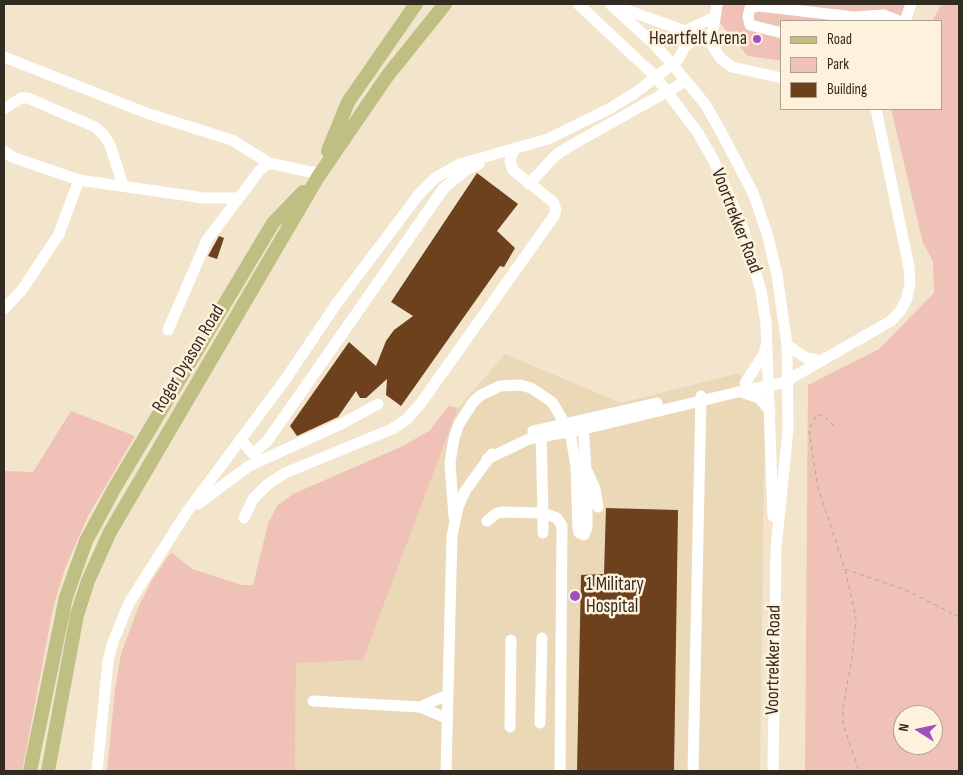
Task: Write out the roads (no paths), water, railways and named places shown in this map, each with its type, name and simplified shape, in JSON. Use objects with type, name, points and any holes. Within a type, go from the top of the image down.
[{"type":"main road","name":"Roger Dyason Road","points":[[30,771],[44,695],[66,597],[86,541],[99,514],[274,223],[320,174],[348,102],[416,4]]},
{"type":"main road","name":"Roger Dyason Road","points":[[48,771],[78,615],[88,581],[114,524],[318,177],[383,83],[446,4]]},
{"type":"main road","points":[[40,771],[44,695]]},
{"type":"street","name":"Voortrekker Road","points":[[578,4],[656,77],[698,133],[730,195],[762,291],[768,341],[776,548],[773,771]]},
{"type":"street","points":[[610,4],[685,31],[711,44],[721,59],[732,67],[780,78]]},
{"type":"street","name":"Voortrekker Road","points":[[610,4],[656,46],[672,64],[720,130],[752,193],[767,233],[784,316],[788,344],[789,378],[788,430],[776,548]]},
{"type":"street","points":[[711,44],[717,4]]},
{"type":"street","points":[[905,20],[911,4]]},
{"type":"street","points":[[780,32],[750,25],[748,14],[750,8],[760,6],[854,19],[880,14],[896,20]]},
{"type":"street","points":[[685,31],[715,17]]},
{"type":"street","points":[[249,466],[253,454],[274,432],[444,188],[475,166],[512,156],[567,131],[616,105],[678,60],[685,47],[697,37]]},
{"type":"street","points":[[4,57],[149,114],[232,140],[269,163],[320,174]]},
{"type":"street","points":[[529,184],[556,156],[570,146],[686,81]]},
{"type":"street","points":[[4,109],[22,98],[28,98],[95,127],[104,135],[110,145],[123,185]]},
{"type":"street","points":[[454,521],[465,491],[487,459],[507,441],[789,378],[891,321],[901,310],[907,298],[910,283],[909,267],[876,110]]},
{"type":"street","points":[[4,151],[12,157],[79,180],[204,198],[238,198]]},
{"type":"street","points":[[97,771],[105,684],[113,642],[139,585],[186,513],[241,440],[336,303],[420,193],[434,178],[460,164],[481,157],[512,156]]},
{"type":"street","points":[[244,518],[253,499],[274,480],[285,473],[392,428],[413,414],[554,216],[556,210],[553,202],[515,174],[512,156]]},
{"type":"street","points":[[168,330],[202,249],[238,198],[260,170],[269,163]]},
{"type":"street","points":[[434,178],[444,188]]},
{"type":"street","points":[[4,309],[22,290],[59,234],[79,180]]},
{"type":"street","points":[[742,388],[764,354],[768,341]]},
{"type":"street","points":[[788,344],[806,358],[822,361]]},
{"type":"street","points":[[446,771],[451,552],[454,521],[450,480],[452,449],[459,424],[473,402],[490,389],[510,384],[531,388],[552,402],[566,425],[572,440],[576,466],[578,528],[580,534],[585,534],[586,470],[583,425]]},
{"type":"street","points":[[742,388],[759,398],[770,411]]},
{"type":"street","points":[[693,771],[701,397]]},
{"type":"street","points":[[186,513],[249,466],[343,423],[378,404]]},
{"type":"street","points":[[541,433],[542,533]]},
{"type":"street","points":[[241,440],[253,454]]},
{"type":"street","points":[[586,470],[594,483],[598,507]]},
{"type":"street","points":[[487,522],[497,513],[503,512],[543,513],[557,518],[562,526],[560,771]]},
{"type":"street","points":[[540,723],[542,638]]},
{"type":"street","points":[[510,727],[511,640]]},
{"type":"street","points":[[420,707],[447,695]]},
{"type":"street","points":[[313,700],[420,707],[446,718]]},
{"type":"place","name":"Heartfelt Arena","points":[[757,39]]},
{"type":"place","name":"1 Military Hospital","points":[[575,596]]}]
